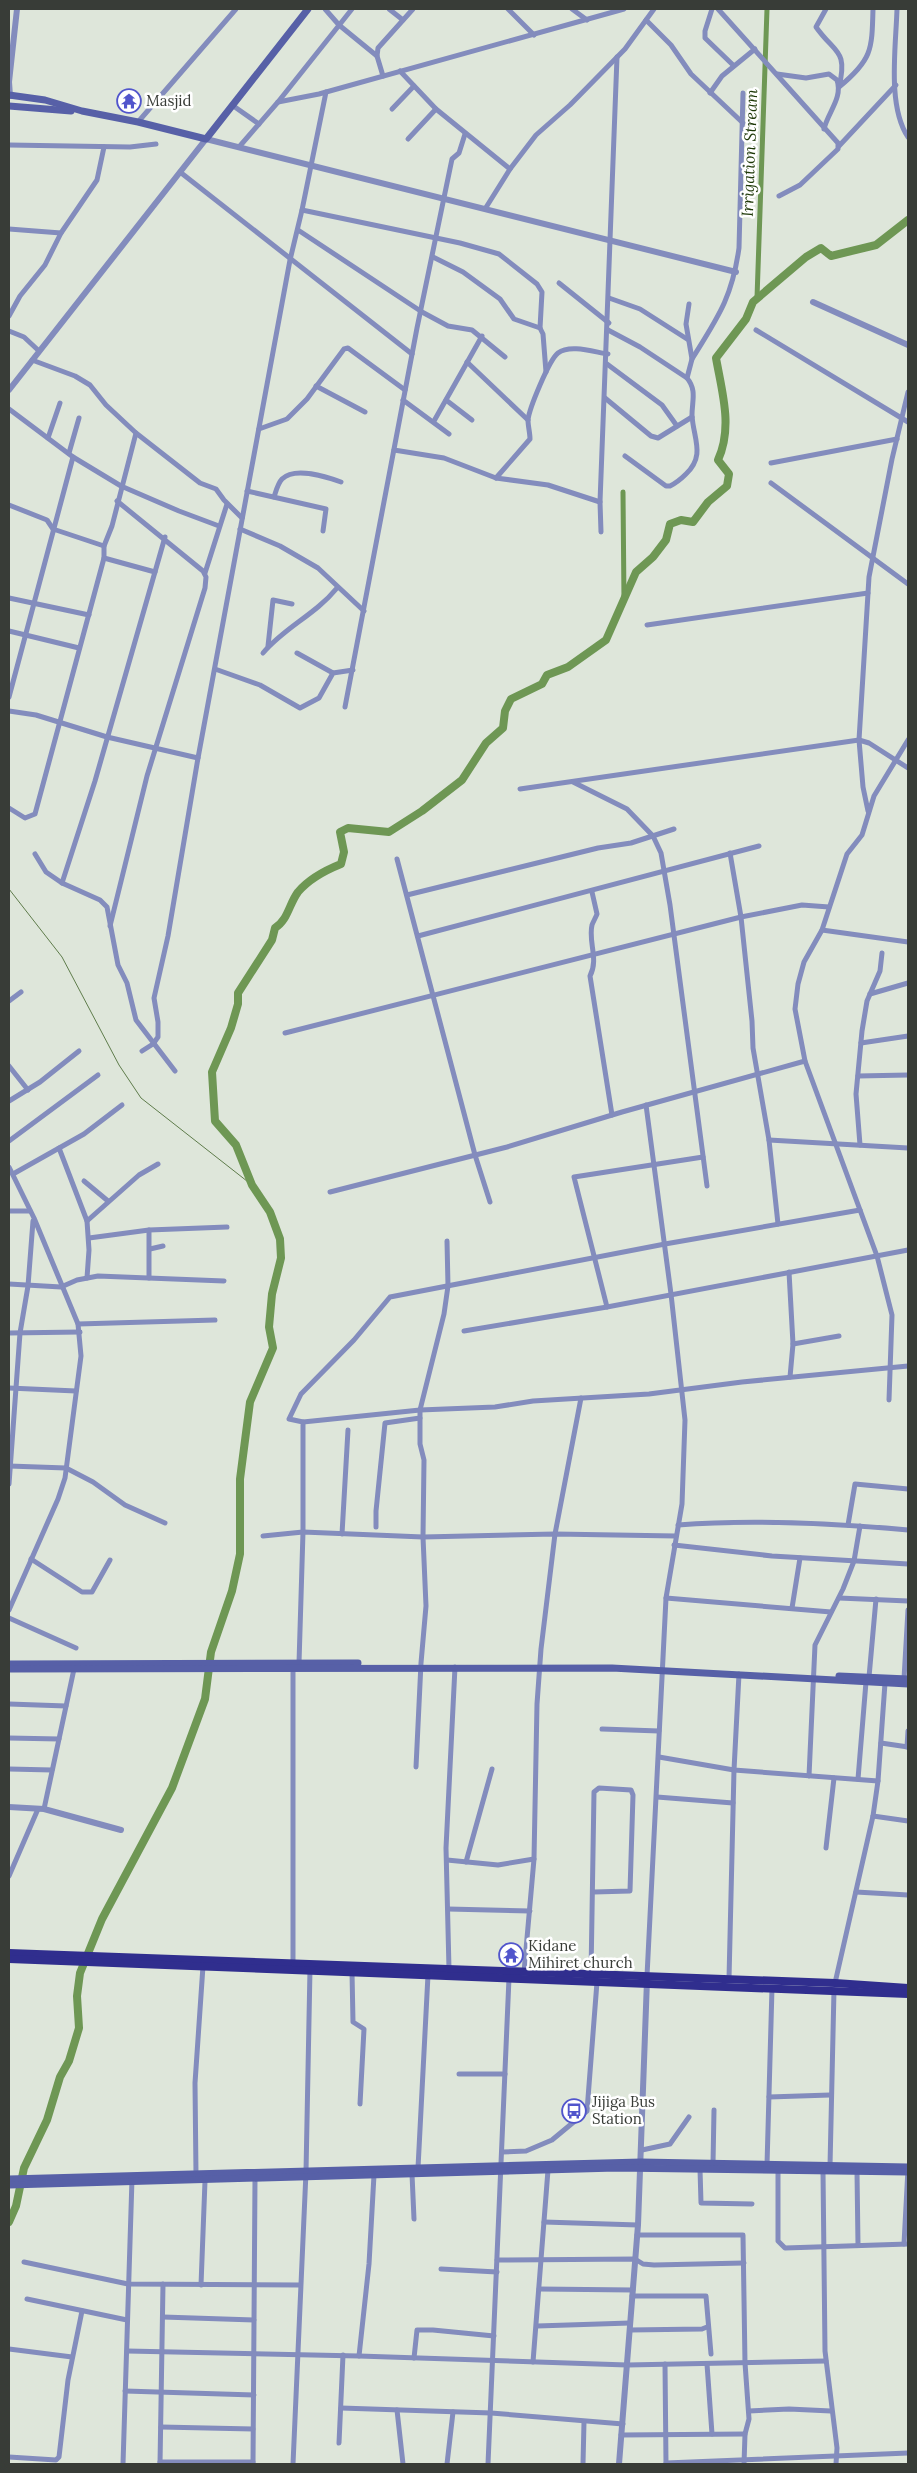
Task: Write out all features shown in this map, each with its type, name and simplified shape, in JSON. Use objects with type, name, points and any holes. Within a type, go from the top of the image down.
[{"type":"highway","points":[[9,1953],[62,1958],[293,1963],[352,1972],[596,1982],[729,1979],[835,1986],[908,1988]]},
{"type":"highway","points":[[9,1960],[62,1958]]},
{"type":"highway","points":[[97,1959],[203,1966],[449,1969],[591,1974],[647,1980],[772,1988],[835,1986],[908,1994]]},
{"type":"main road","points":[[82,111],[9,105],[9,95],[45,100],[82,111],[138,122],[206,139],[308,9]]},
{"type":"main road","points":[[9,1664],[539,1666],[662,1668],[813,1677]]},
{"type":"main road","points":[[421,1665],[455,1667],[539,1666]]},
{"type":"main road","points":[[9,1669],[178,1666]]},
{"type":"main road","points":[[662,1668],[739,1674],[907,1681]]},
{"type":"main road","points":[[867,1679],[885,1683],[907,1681]]},
{"type":"main road","points":[[9,2179],[39,2181],[255,2179],[306,2175],[501,2168],[713,2164],[767,2165],[857,2172],[908,2172]]},
{"type":"main road","points":[[501,2168],[548,2170],[641,2165],[700,2169],[778,2170],[908,2168]]},
{"type":"main road","points":[[132,2179],[196,2175],[374,2175],[415,2171]]},
{"type":"main road","points":[[9,2185],[39,2181]]},
{"type":"street","points":[[9,95],[17,9]]},
{"type":"street","points":[[138,122],[236,9]]},
{"type":"street","points":[[324,9],[339,25],[377,56]]},
{"type":"street","points":[[239,147],[278,102],[352,9]]},
{"type":"street","points":[[389,9],[403,20]]},
{"type":"street","points":[[383,76],[377,56],[378,48],[413,9]]},
{"type":"street","points":[[508,9],[534,35]]},
{"type":"street","points":[[572,9],[587,20]]},
{"type":"street","points":[[278,102],[326,92],[624,9]]},
{"type":"street","points":[[485,209],[510,170],[536,135],[570,105],[617,56],[654,9]]},
{"type":"street","points":[[712,9],[705,31],[705,38],[733,65]]},
{"type":"street","points":[[718,9],[839,146]]},
{"type":"street","points":[[824,128],[828,114],[835,105],[842,63],[840,52],[816,27],[826,9]]},
{"type":"street","points":[[839,87],[855,74],[871,51],[873,9]]},
{"type":"street","points":[[897,9],[895,106],[902,127],[908,137]]},
{"type":"street","points":[[646,20],[671,45],[691,74],[743,123]]},
{"type":"street","points":[[710,93],[722,76],[733,65],[755,49]]},
{"type":"street","points":[[601,532],[600,502],[608,354],[617,56]]},
{"type":"street","points":[[400,71],[436,109],[510,170]]},
{"type":"street","points":[[776,74],[806,78],[829,74],[836,80],[839,87]]},
{"type":"street","points":[[779,196],[800,185],[838,149],[896,85]]},
{"type":"street","points":[[392,109],[414,86]]},
{"type":"street","points":[[142,1051],[158,1037],[158,1022],[154,998],[168,936],[198,758],[290,260],[298,230],[326,92]]},
{"type":"street","points":[[692,359],[723,310],[736,272],[739,248],[744,93]]},
{"type":"street","points":[[232,104],[259,124]]},
{"type":"street","points":[[408,139],[436,109]]},
{"type":"street","points":[[346,707],[403,400],[452,159],[459,153],[465,134]]},
{"type":"street","points":[[9,390],[206,139],[736,272]]},
{"type":"street","points":[[9,145],[104,147],[156,144]]},
{"type":"street","points":[[9,316],[20,296],[45,264],[61,233],[97,180],[104,147]]},
{"type":"street","points":[[180,172],[412,354]]},
{"type":"street","points":[[302,210],[499,254],[536,284],[542,292],[543,302],[540,328],[543,334],[546,373]]},
{"type":"street","points":[[9,228],[61,233]]},
{"type":"street","points":[[298,230],[422,312],[448,326],[472,330],[505,356]]},
{"type":"street","points":[[433,257],[463,272],[500,299],[514,319],[540,328]]},
{"type":"street","points":[[558,283],[609,323]]},
{"type":"street","points":[[609,298],[640,308],[687,339]]},
{"type":"street","points":[[814,302],[908,345]]},
{"type":"street","points":[[687,378],[692,359],[692,349],[687,339],[689,304]]},
{"type":"street","points":[[608,330],[640,347],[687,378],[694,391],[692,417],[699,452],[690,470],[675,484],[666,486],[625,456]]},
{"type":"street","points":[[756,330],[908,422]]},
{"type":"street","points":[[9,331],[24,338],[39,351]]},
{"type":"street","points":[[434,420],[482,336]]},
{"type":"street","points":[[259,429],[287,419],[316,386],[342,350],[348,348],[405,390]]},
{"type":"street","points":[[496,478],[530,439],[528,420],[530,409],[546,373],[558,353],[569,350],[608,354]]},
{"type":"street","points":[[32,360],[75,376],[90,386],[106,405],[136,433],[200,483],[216,489],[227,504],[242,518]]},
{"type":"street","points":[[466,362],[528,420]]},
{"type":"street","points":[[607,364],[662,405],[676,426]]},
{"type":"street","points":[[316,386],[365,412]]},
{"type":"street","points":[[869,813],[863,787],[859,740],[868,593],[873,558],[908,392]]},
{"type":"street","points":[[606,398],[651,436],[658,438],[692,417]]},
{"type":"street","points":[[403,400],[434,420],[449,434]]},
{"type":"street","points":[[446,400],[472,420]]},
{"type":"street","points":[[48,438],[60,403]]},
{"type":"street","points":[[9,409],[71,455],[121,486],[219,526]]},
{"type":"street","points":[[9,697],[53,529],[79,418]]},
{"type":"street","points":[[9,808],[25,818],[34,814],[104,558],[104,546],[136,433]]},
{"type":"street","points":[[771,463],[897,439]]},
{"type":"street","points":[[394,450],[444,458],[496,478],[548,485],[600,502]]},
{"type":"street","points":[[274,497],[281,480],[288,475],[307,474],[341,482]]},
{"type":"street","points":[[771,483],[908,584]]},
{"type":"street","points":[[247,491],[326,509],[323,531]]},
{"type":"street","points":[[117,501],[165,537],[204,574]]},
{"type":"street","points":[[110,926],[147,776],[157,750],[205,588],[204,574],[227,504]]},
{"type":"street","points":[[9,505],[48,520],[53,529],[104,546]]},
{"type":"street","points":[[240,529],[280,546],[318,568],[337,588],[364,611]]},
{"type":"street","points":[[62,883],[165,537]]},
{"type":"street","points":[[104,558],[155,572]]},
{"type":"street","points":[[262,653],[278,636],[316,611],[337,588]]},
{"type":"street","points":[[647,625],[868,593]]},
{"type":"street","points":[[9,598],[89,614]]},
{"type":"street","points":[[268,647],[273,600],[292,604]]},
{"type":"street","points":[[9,631],[79,648]]},
{"type":"street","points":[[297,653],[332,673],[353,670]]},
{"type":"street","points":[[215,669],[260,686],[300,708],[319,698],[332,673]]},
{"type":"street","points":[[9,710],[60,722],[157,750],[198,758]]},
{"type":"street","points":[[520,789],[859,740],[869,742],[908,768]]},
{"type":"street","points":[[889,1400],[892,1315],[878,1256],[805,1061],[795,1010],[798,984],[804,962],[822,930],[847,854],[862,835],[874,796],[908,740]]},
{"type":"street","points":[[573,782],[627,809],[653,836],[666,870],[707,1186]]},
{"type":"street","points":[[407,895],[589,850],[631,843],[674,829]]},
{"type":"street","points":[[418,936],[592,892],[730,852],[759,846]]},
{"type":"street","points":[[730,852],[741,916],[753,1048],[759,1073],[769,1140],[778,1224]]},
{"type":"street","points":[[35,854],[46,872],[62,883],[100,900],[107,907],[118,966],[127,983],[136,1020],[175,1071]]},
{"type":"street","points":[[397,859],[475,1155],[490,1202]]},
{"type":"street","points":[[592,892],[597,914],[592,926],[595,954],[593,970],[590,976],[612,1115]]},
{"type":"street","points":[[285,1033],[741,916],[802,905],[829,907]]},
{"type":"street","points":[[822,930],[908,942]]},
{"type":"street","points":[[860,1145],[856,1094],[861,1044],[867,1001],[880,972],[882,953]]},
{"type":"street","points":[[870,994],[908,983]]},
{"type":"street","points":[[9,1001],[21,992]]},
{"type":"street","points":[[861,1044],[908,1036]]},
{"type":"street","points":[[9,1101],[28,1090],[79,1051]]},
{"type":"street","points":[[330,1192],[475,1155],[694,1091],[805,1061]]},
{"type":"street","points":[[9,1066],[28,1090]]},
{"type":"street","points":[[9,1141],[98,1075]]},
{"type":"street","points":[[858,1076],[908,1075]]},
{"type":"street","points":[[13,1174],[84,1134],[122,1105]]},
{"type":"street","points":[[619,2464],[638,2225],[647,1980],[666,1598],[684,1475],[685,1420],[665,1244],[646,1105]]},
{"type":"street","points":[[769,1140],[908,1148]]},
{"type":"street","points":[[60,1148],[70,1172],[78,1202],[87,1220],[89,1238],[87,1278]]},
{"type":"street","points":[[607,1307],[574,1177],[703,1157]]},
{"type":"street","points":[[87,1220],[139,1175],[158,1164]]},
{"type":"street","points":[[9,1167],[34,1218],[61,1287],[78,1324],[81,1356],[66,1468],[58,1499],[9,1610]]},
{"type":"street","points":[[84,1182],[108,1201]]},
{"type":"street","points":[[860,1210],[665,1244],[390,1297],[354,1340],[301,1394],[288,1419],[303,1422],[420,1410],[495,1406],[533,1401],[580,1401],[790,1377],[908,1366]]},
{"type":"street","points":[[9,1211],[30,1211]]},
{"type":"street","points":[[9,1484],[20,1333],[28,1286],[34,1218]]},
{"type":"street","points":[[89,1238],[149,1230],[227,1227]]},
{"type":"street","points":[[149,1230],[149,1278]]},
{"type":"street","points":[[416,1767],[426,1606],[423,1537],[425,1490],[420,1410],[441,1324],[448,1286],[447,1241]]},
{"type":"street","points":[[150,1249],[163,1246]]},
{"type":"street","points":[[464,1331],[607,1307],[908,1250]]},
{"type":"street","points":[[789,1272],[793,1344],[790,1377]]},
{"type":"street","points":[[9,1284],[61,1287],[98,1276],[224,1281]]},
{"type":"street","points":[[78,1324],[215,1320]]},
{"type":"street","points":[[9,1333],[80,1332]]},
{"type":"street","points":[[793,1344],[839,1336]]},
{"type":"street","points":[[9,1388],[76,1391]]},
{"type":"street","points":[[524,1972],[534,1859],[539,1666],[555,1534],[580,1401]]},
{"type":"street","points":[[376,1527],[385,1422],[420,1418]]},
{"type":"street","points":[[293,1963],[295,1665],[303,1532],[303,1422]]},
{"type":"street","points":[[342,1534],[348,1430]]},
{"type":"street","points":[[10,1466],[66,1468],[93,1482],[125,1505],[165,1523]]},
{"type":"street","points":[[848,1525],[855,1484],[908,1489]]},
{"type":"street","points":[[678,1524],[725,1521],[848,1525],[908,1530]]},
{"type":"street","points":[[809,1776],[815,1645],[839,1598],[854,1561],[860,1526]]},
{"type":"street","points":[[263,1536],[303,1532],[423,1537],[555,1534],[676,1536]]},
{"type":"street","points":[[674,1545],[800,1558],[908,1564]]},
{"type":"street","points":[[792,1608],[800,1558]]},
{"type":"street","points":[[31,1559],[82,1592],[87,1593],[92,1592],[110,1560]]},
{"type":"street","points":[[666,1598],[831,1612]]},
{"type":"street","points":[[839,1598],[908,1601]]},
{"type":"street","points":[[858,1780],[876,1600]]},
{"type":"street","points":[[907,1681],[908,1610]]},
{"type":"street","points":[[9,1618],[76,1648]]},
{"type":"street","points":[[449,1969],[448,1777],[455,1667]]},
{"type":"street","points":[[9,1876],[41,1809],[52,1770],[74,1669]]},
{"type":"street","points":[[729,1979],[734,1770],[739,1674]]},
{"type":"street","points":[[836,2464],[826,2362],[823,2246],[835,1986],[873,1816],[878,1781],[885,1683]]},
{"type":"street","points":[[9,1704],[66,1706]]},
{"type":"street","points":[[602,1729],[659,1731]]},
{"type":"street","points":[[881,1743],[908,1747],[908,1731]]},
{"type":"street","points":[[9,1738],[59,1739]]},
{"type":"street","points":[[659,1757],[734,1770],[878,1781]]},
{"type":"street","points":[[466,1862],[492,1769]]},
{"type":"street","points":[[9,1770],[52,1770]]},
{"type":"street","points":[[826,1848],[834,1778]]},
{"type":"street","points":[[591,1974],[594,1892],[594,1792],[599,1788],[631,1790],[630,1891],[594,1892]]},
{"type":"street","points":[[657,1797],[733,1803]]},
{"type":"street","points":[[9,1808],[41,1809],[121,1830]]},
{"type":"street","points":[[873,1816],[908,1821]]},
{"type":"street","points":[[447,1860],[498,1865],[534,1859]]},
{"type":"street","points":[[856,1892],[908,1895]]},
{"type":"street","points":[[448,1908],[530,1911]]},
{"type":"street","points":[[196,2175],[195,2083],[203,1966]]},
{"type":"street","points":[[293,2464],[296,2355],[306,2175],[310,1967]]},
{"type":"street","points":[[352,1972],[353,2022],[364,2029],[360,2104]]},
{"type":"street","points":[[414,2219],[415,2171],[428,1975]]},
{"type":"street","points":[[488,2464],[509,1978]]},
{"type":"street","points":[[502,2152],[526,2151],[552,2140],[587,2111],[596,1982]]},
{"type":"street","points":[[767,2165],[772,1988]]},
{"type":"street","points":[[459,2074],[505,2074]]},
{"type":"street","points":[[769,2097],[830,2095]]},
{"type":"street","points":[[713,2164],[714,2110]]},
{"type":"street","points":[[642,2150],[670,2144],[689,2117]]},
{"type":"street","points":[[778,2170],[779,2245],[785,2248],[906,2244],[908,2168]]},
{"type":"street","points":[[700,2169],[701,2203],[752,2204]]},
{"type":"street","points":[[533,2362],[548,2170]]},
{"type":"street","points":[[857,2172],[858,2245]]},
{"type":"street","points":[[359,2356],[369,2264],[374,2175]]},
{"type":"street","points":[[123,2464],[132,2179]]},
{"type":"street","points":[[163,2284],[160,2463],[253,2463],[256,2286],[255,2179]]},
{"type":"street","points":[[201,2285],[205,2180]]},
{"type":"street","points":[[544,2222],[638,2225]]},
{"type":"street","points":[[637,2235],[741,2234],[744,2239],[745,2363],[749,2412],[745,2434],[744,2462]]},
{"type":"street","points":[[497,2260],[635,2258],[639,2262],[654,2265],[744,2263]]},
{"type":"street","points":[[24,2262],[128,2284],[300,2285]]},
{"type":"street","points":[[441,2269],[497,2272]]},
{"type":"street","points":[[539,2289],[706,2296],[707,2327],[711,2340],[711,2354]]},
{"type":"street","points":[[27,2299],[127,2320]]},
{"type":"street","points":[[9,2457],[56,2460],[59,2457],[72,2357],[82,2311]]},
{"type":"street","points":[[163,2317],[254,2320]]},
{"type":"street","points":[[536,2326],[630,2323]]},
{"type":"street","points":[[630,2330],[702,2329],[707,2327]]},
{"type":"street","points":[[414,2358],[417,2330],[494,2336]]},
{"type":"street","points":[[9,2349],[72,2357]]},
{"type":"street","points":[[126,2351],[359,2356],[627,2365],[826,2362]]},
{"type":"street","points":[[339,2443],[343,2356]]},
{"type":"street","points":[[665,2364],[666,2464],[908,2454]]},
{"type":"street","points":[[707,2364],[712,2434]]},
{"type":"street","points":[[125,2392],[254,2395]]},
{"type":"street","points":[[341,2408],[491,2414],[623,2424]]},
{"type":"street","points":[[749,2412],[789,2409],[831,2411]]},
{"type":"street","points":[[397,2410],[403,2464]]},
{"type":"street","points":[[447,2464],[453,2412]]},
{"type":"street","points":[[583,2464],[584,2422]]},
{"type":"street","points":[[161,2427],[254,2429]]},
{"type":"street","points":[[621,2435],[745,2434]]},
{"type":"waterway","name":"Irrigation Stream","points":[[757,298],[767,9]]},
{"type":"waterway","points":[[9,2222],[16,2206],[24,2168],[47,2120],[60,2077],[69,2061],[79,2028],[77,1996],[80,1973],[102,1919],[172,1788],[205,1699],[211,1652],[232,1591],[240,1554],[240,1479],[250,1402],[273,1348],[269,1327],[272,1294],[281,1258],[280,1239],[270,1212],[252,1185],[236,1145],[215,1121],[212,1072],[231,1028],[238,1004],[238,993],[272,940],[275,928],[283,921],[298,892],[318,875],[341,864],[344,852],[340,832],[348,828],[389,832],[422,811],[462,780],[486,743],[503,728],[505,711],[511,699],[542,684],[547,675],[568,667],[606,640],[636,572],[653,557],[666,540],[670,524],[681,520],[693,522],[708,502],[727,486],[729,474],[718,460],[725,435],[726,422],[716,358],[746,319],[753,302],[806,257],[821,248],[831,256],[876,245],[908,220]]},
{"type":"waterway","points":[[623,492],[624,601]]},
{"type":"waterway","points":[[9,889],[62,957],[119,1065],[141,1098],[252,1185]]},
{"type":"place","name":"Masjid","points":[[129,101]]},
{"type":"place","name":"Kidane Mihiret church","points":[[511,1955]]},
{"type":"place","name":"Jijiga Bus Station","points":[[574,2111]]}]
